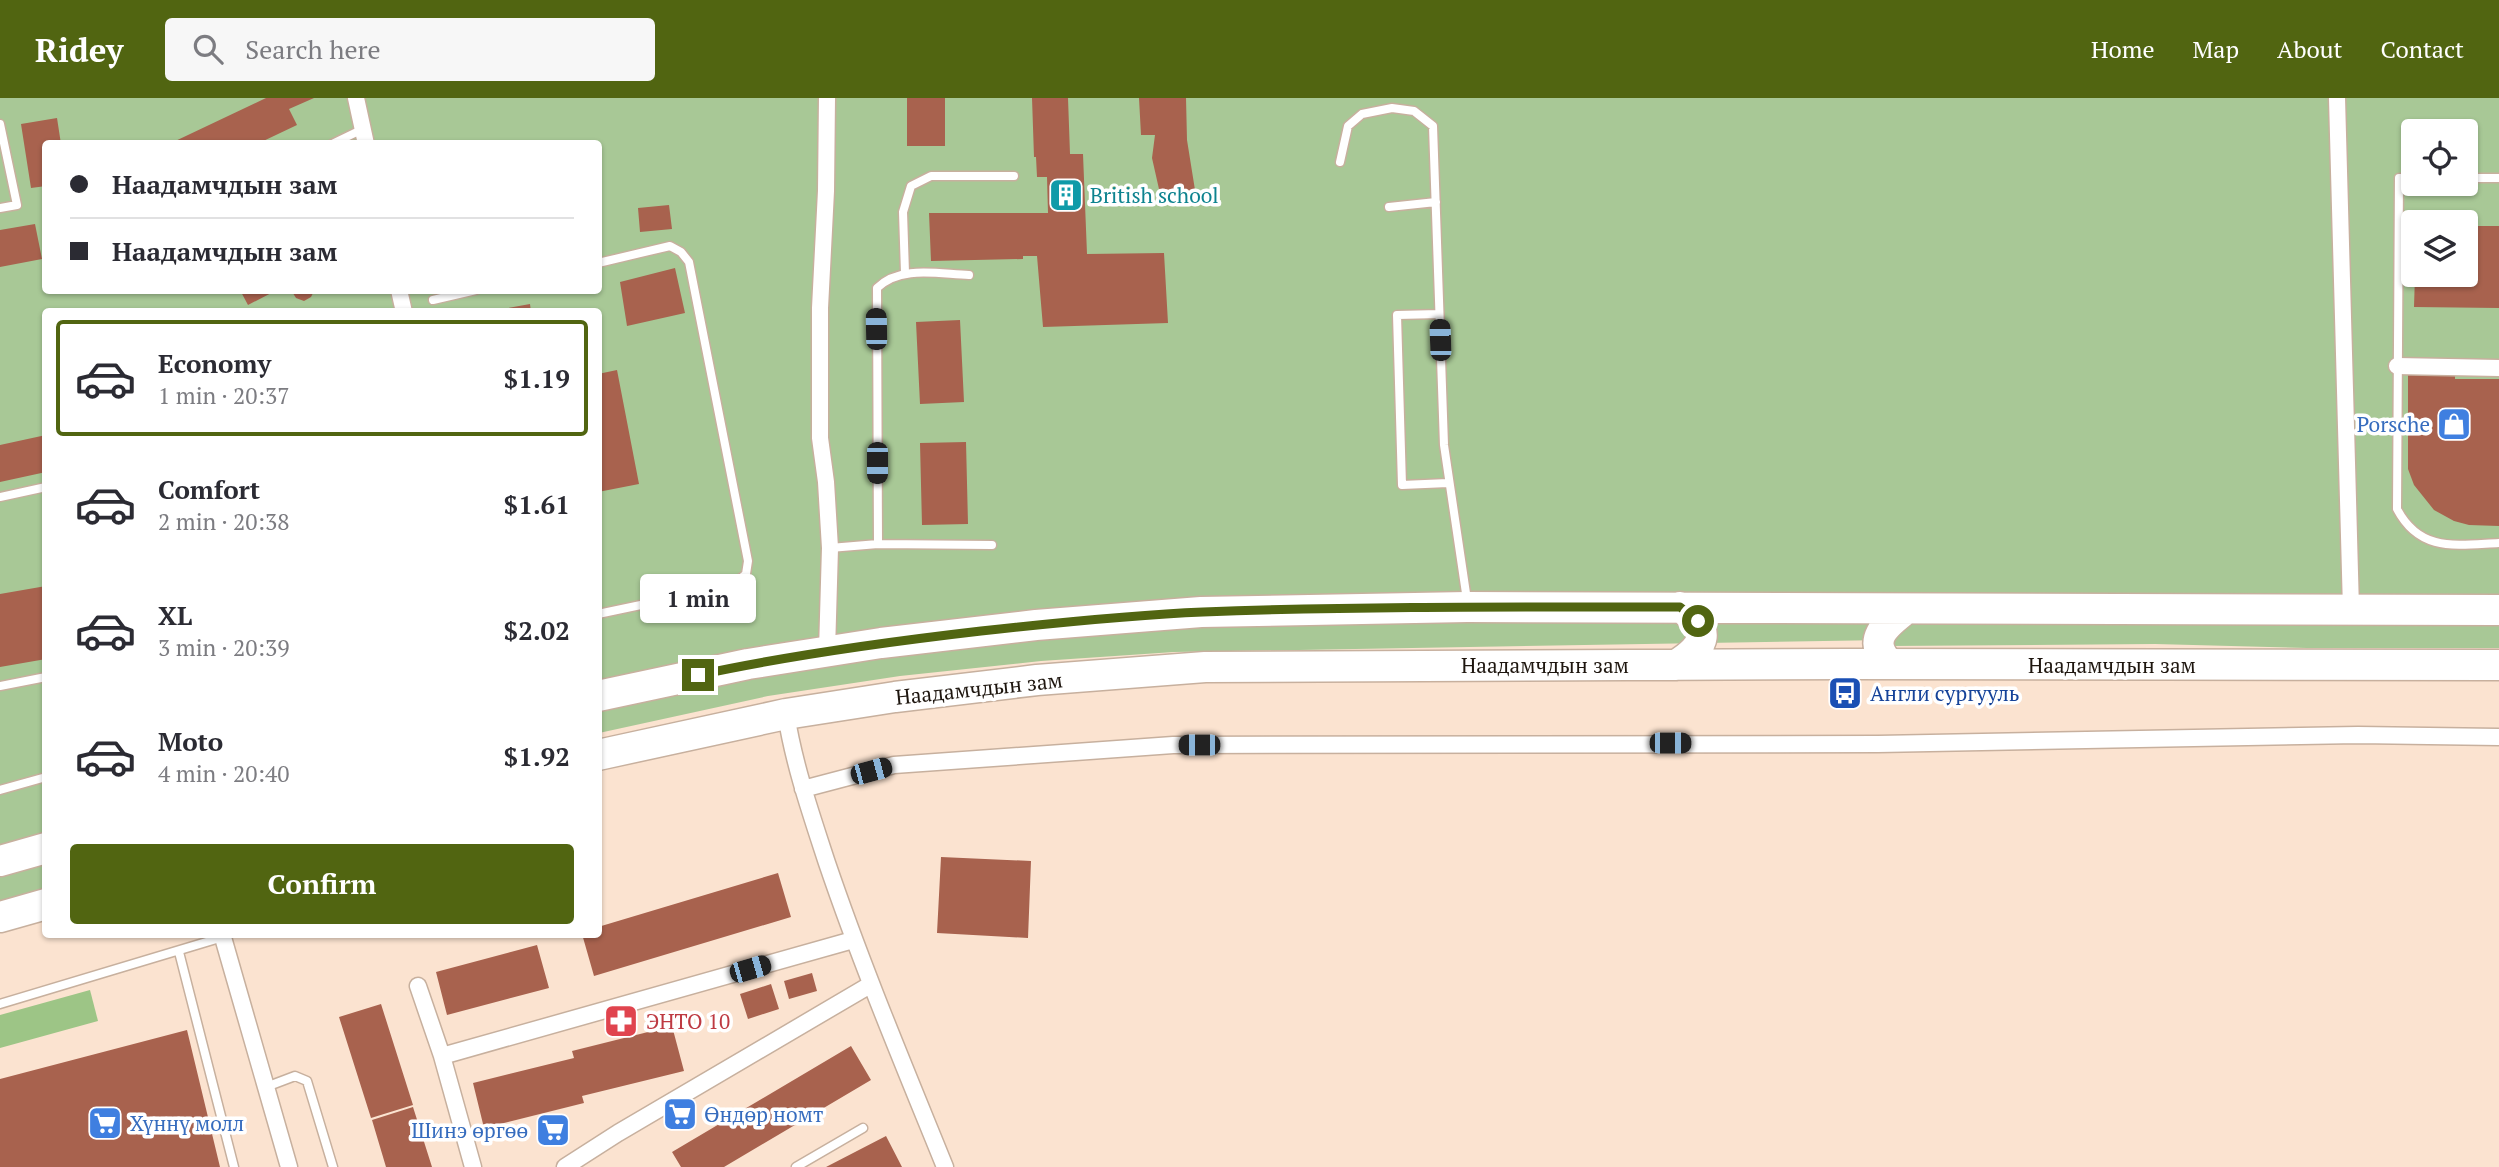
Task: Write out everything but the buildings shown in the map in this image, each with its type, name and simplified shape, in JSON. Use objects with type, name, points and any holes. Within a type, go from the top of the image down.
[{"type":"highway","points":[[602,695],[748,664],[881,643],[1036,625],[1201,612],[1467,607],[2499,610]]},
{"type":"highway","points":[[1675,665],[1696,649],[1701,641],[1702,629],[1698,621],[1680,607]]},
{"type":"highway","points":[[1889,664],[1878,647],[1879,639],[1888,624],[1906,609]]},
{"type":"highway","name":"Наадамчдын зам","points":[[602,754],[786,714],[895,697],[1024,681],[1205,667],[2499,665]]},
{"type":"highway","points":[[0,862],[42,849]]},
{"type":"highway","points":[[0,917],[42,905]]},
{"type":"street","points":[[356,98],[364,136]]},
{"type":"street","points":[[827,98],[820,308],[820,438],[830,548],[827,651]]},
{"type":"street","points":[[2337,98],[2351,609]]},
{"type":"street","points":[[2397,366],[2499,368]]},
{"type":"street","points":[[786,714],[803,789],[853,940],[945,1167]]},
{"type":"street","points":[[803,789],[894,765],[1173,745],[1878,744],[2358,735],[2499,737]]},
{"type":"street","points":[[224,938],[289,1167]]},
{"type":"street","points":[[442,1056],[853,940]]},
{"type":"street","points":[[565,1167],[870,985]]},
{"type":"street","points":[[418,986],[442,1056],[473,1167]]},
{"type":"lane","points":[[1339,163],[1348,126],[1362,114],[1391,108],[1414,111],[1433,125],[1444,445],[1467,607]]},
{"type":"lane","points":[[0,124],[17,205],[0,208]]},
{"type":"lane","points":[[905,272],[903,212],[911,187],[931,176],[1014,176]]},
{"type":"lane","points":[[2401,178],[2397,509],[2403,520],[2420,535],[2439,544],[2499,543]]},
{"type":"lane","points":[[2478,178],[2499,178]]},
{"type":"lane","points":[[1389,207],[1436,202]]},
{"type":"lane","points":[[602,261],[670,246],[681,252],[689,262],[748,561],[746,574],[731,586],[602,613]]},
{"type":"lane","points":[[878,544],[877,288],[885,280],[905,272],[969,275]]},
{"type":"lane","points":[[433,300],[459,294]]},
{"type":"lane","points":[[1439,314],[1397,315],[1402,485],[1448,482]]},
{"type":"lane","points":[[0,497],[42,488]]},
{"type":"lane","points":[[830,548],[878,544],[992,545]]},
{"type":"lane","points":[[0,686],[42,678]]},
{"type":"lane","points":[[2,790],[42,778]]},
{"type":"lane","points":[[0,1004],[179,952],[218,938]]},
{"type":"lane","points":[[179,952],[234,1167]]},
{"type":"lane","points":[[266,1087],[295,1076],[307,1081],[333,1167]]},
{"type":"lane","points":[[796,1167],[863,1128]]},
{"type":"green space","points":[[0,98],[2499,98],[2499,648],[2307,648],[2155,644],[1890,646],[1885,640],[1174,652],[1041,661],[900,676],[768,696],[602,732],[602,308],[42,308],[42,891],[0,903]]},
{"type":"green space","points":[[90,990],[98,1021],[0,1048],[0,1015]]},
{"type":"place","name":"British school","points":[[1066,195]]},
{"type":"place","name":"Porsche","points":[[2454,424]]},
{"type":"place","name":"Англи сургууль","points":[[1845,693]]},
{"type":"place","name":"ЭНТО 10","points":[[621,1021]]},
{"type":"place","name":"Өндөр номт","points":[[680,1114]]},
{"type":"place","name":"Хүннү молл","points":[[105,1123]]},
{"type":"place","name":"Шинэ өргөө","points":[[553,1130]]},
{"type":"route","points":[[698,675],[748,664],[881,643],[1036,625],[1201,612],[1467,607],[1680,607],[1698,621]]}]
